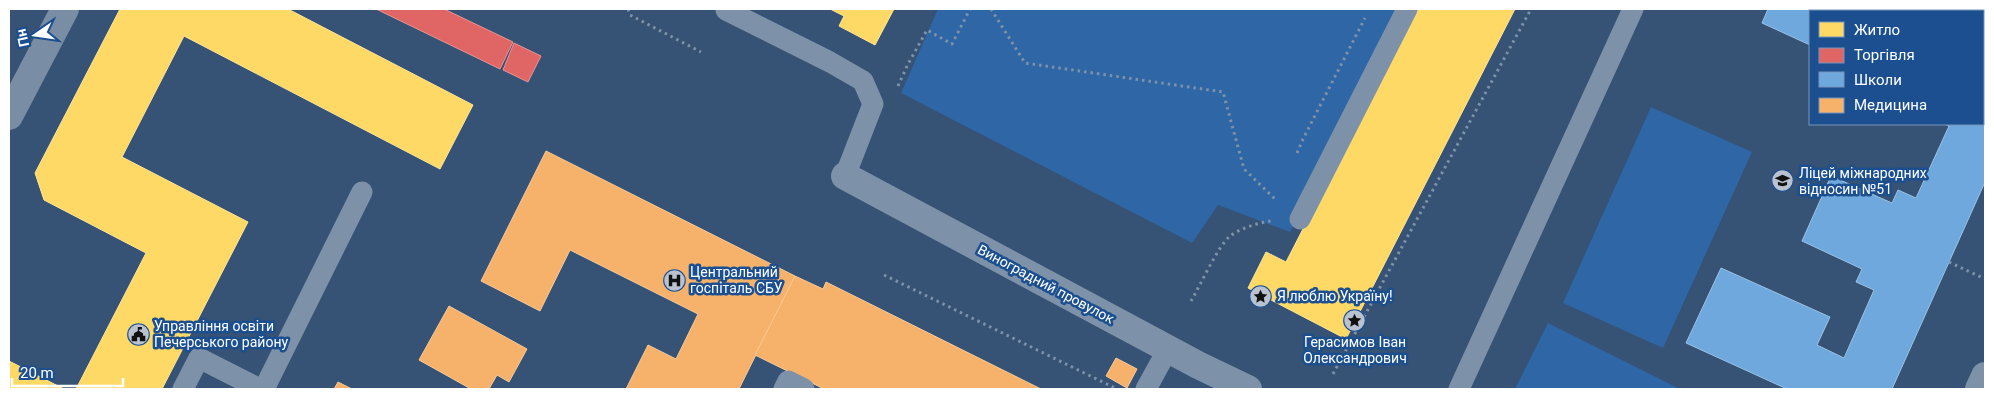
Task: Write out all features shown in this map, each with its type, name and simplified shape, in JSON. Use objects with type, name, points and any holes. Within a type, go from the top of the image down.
[{"type":"street","points":[[9,116],[65,9]]},
{"type":"street","name":"Виноградний провулок","points":[[845,176],[1168,349],[1248,389]]},
{"type":"street","points":[[1979,389],[1985,376]]},
{"type":"lane","points":[[1300,219],[1408,9]]},
{"type":"lane","points":[[1459,389],[1633,9]]},
{"type":"lane","points":[[726,10],[830,62],[863,81],[873,104],[845,176]]},
{"type":"lane","points":[[183,389],[199,358],[262,389],[362,192]]},
{"type":"lane","points":[[1146,389],[1168,349]]},
{"type":"lane","points":[[784,389],[788,381],[804,389]]},
{"type":"path","points":[[628,9],[630,15],[701,52]]},
{"type":"path","points":[[908,64],[927,30],[952,44],[970,9]]},
{"type":"path","points":[[991,9],[1025,63],[1223,92],[1244,169],[1279,203]]},
{"type":"path","points":[[1333,374],[1531,9]]},
{"type":"path","points":[[1191,301],[1213,261],[1230,236],[1256,224],[1274,220]]},
{"type":"path","points":[[1949,262],[1985,279]]},
{"type":"path","points":[[884,275],[1118,389]]},
{"type":"shaded area","points":[[938,9],[1407,9],[1290,232],[1218,205],[1192,243],[901,93]]},
{"type":"shaded area","points":[[1651,107],[1752,152],[1663,348],[1563,303]]},
{"type":"shaded area","points":[[1548,323],[1680,389],[1515,389]]},
{"type":"building: Житло","points":[[120,9],[288,9],[473,105],[440,169],[184,36],[122,157],[248,222],[162,389],[76,389],[146,253],[44,200],[35,173]]},
{"type":"building: Житло","points":[[830,9],[894,9],[875,45],[839,26],[844,16]]},
{"type":"building: Житло","points":[[1416,9],[1515,9],[1346,339],[1248,288],[1266,252],[1286,262]]},
{"type":"building: Житло","points":[[9,361],[64,389],[9,389]]},
{"type":"building: Торгівля","points":[[376,9],[444,9],[513,42],[500,69]]},
{"type":"building: Торгівля","points":[[514,43],[541,56],[528,82],[503,70]]},
{"type":"building: Школи","points":[[1768,9],[1922,10],[1809,10],[1809,45],[1762,23]]},
{"type":"building: Школи","points":[[1984,38],[1985,182],[1892,389],[1787,389],[1686,343],[1721,268],[1830,317],[1817,345],[1844,358],[1874,290],[1856,282],[1862,269],[1802,241],[1831,176],[1892,203],[1898,190],[1916,198],[1949,126],[1946,125],[1984,125]]},
{"type":"building: Медицина","points":[[546,151],[795,276],[739,389],[626,389],[648,345],[676,359],[698,314],[570,250],[540,311],[481,281]]},
{"type":"building: Медицина","points":[[795,276],[823,289],[826,282],[1041,389],[824,389],[755,355]]},
{"type":"building: Медицина","points":[[449,306],[527,349],[509,382],[497,375],[489,389],[471,389],[419,360]]},
{"type":"building: Медицина","points":[[1116,358],[1137,369],[1127,388],[1106,376]]},
{"type":"building: Медицина","points":[[338,382],[352,389],[334,389]]},
{"type":"place","name":"Ліцей міжнародних відносин №51","points":[[1783,181]]},
{"type":"place","name":"Центральний госпіталь СБУ","points":[[674,280]]},
{"type":"place","name":"Я люблю Україну!","points":[[1261,296]]},
{"type":"place","name":"Герасимов Іван Олександрович","points":[[1355,320]]},
{"type":"place","name":"Управління освіти Печерського району","points":[[138,334]]}]
